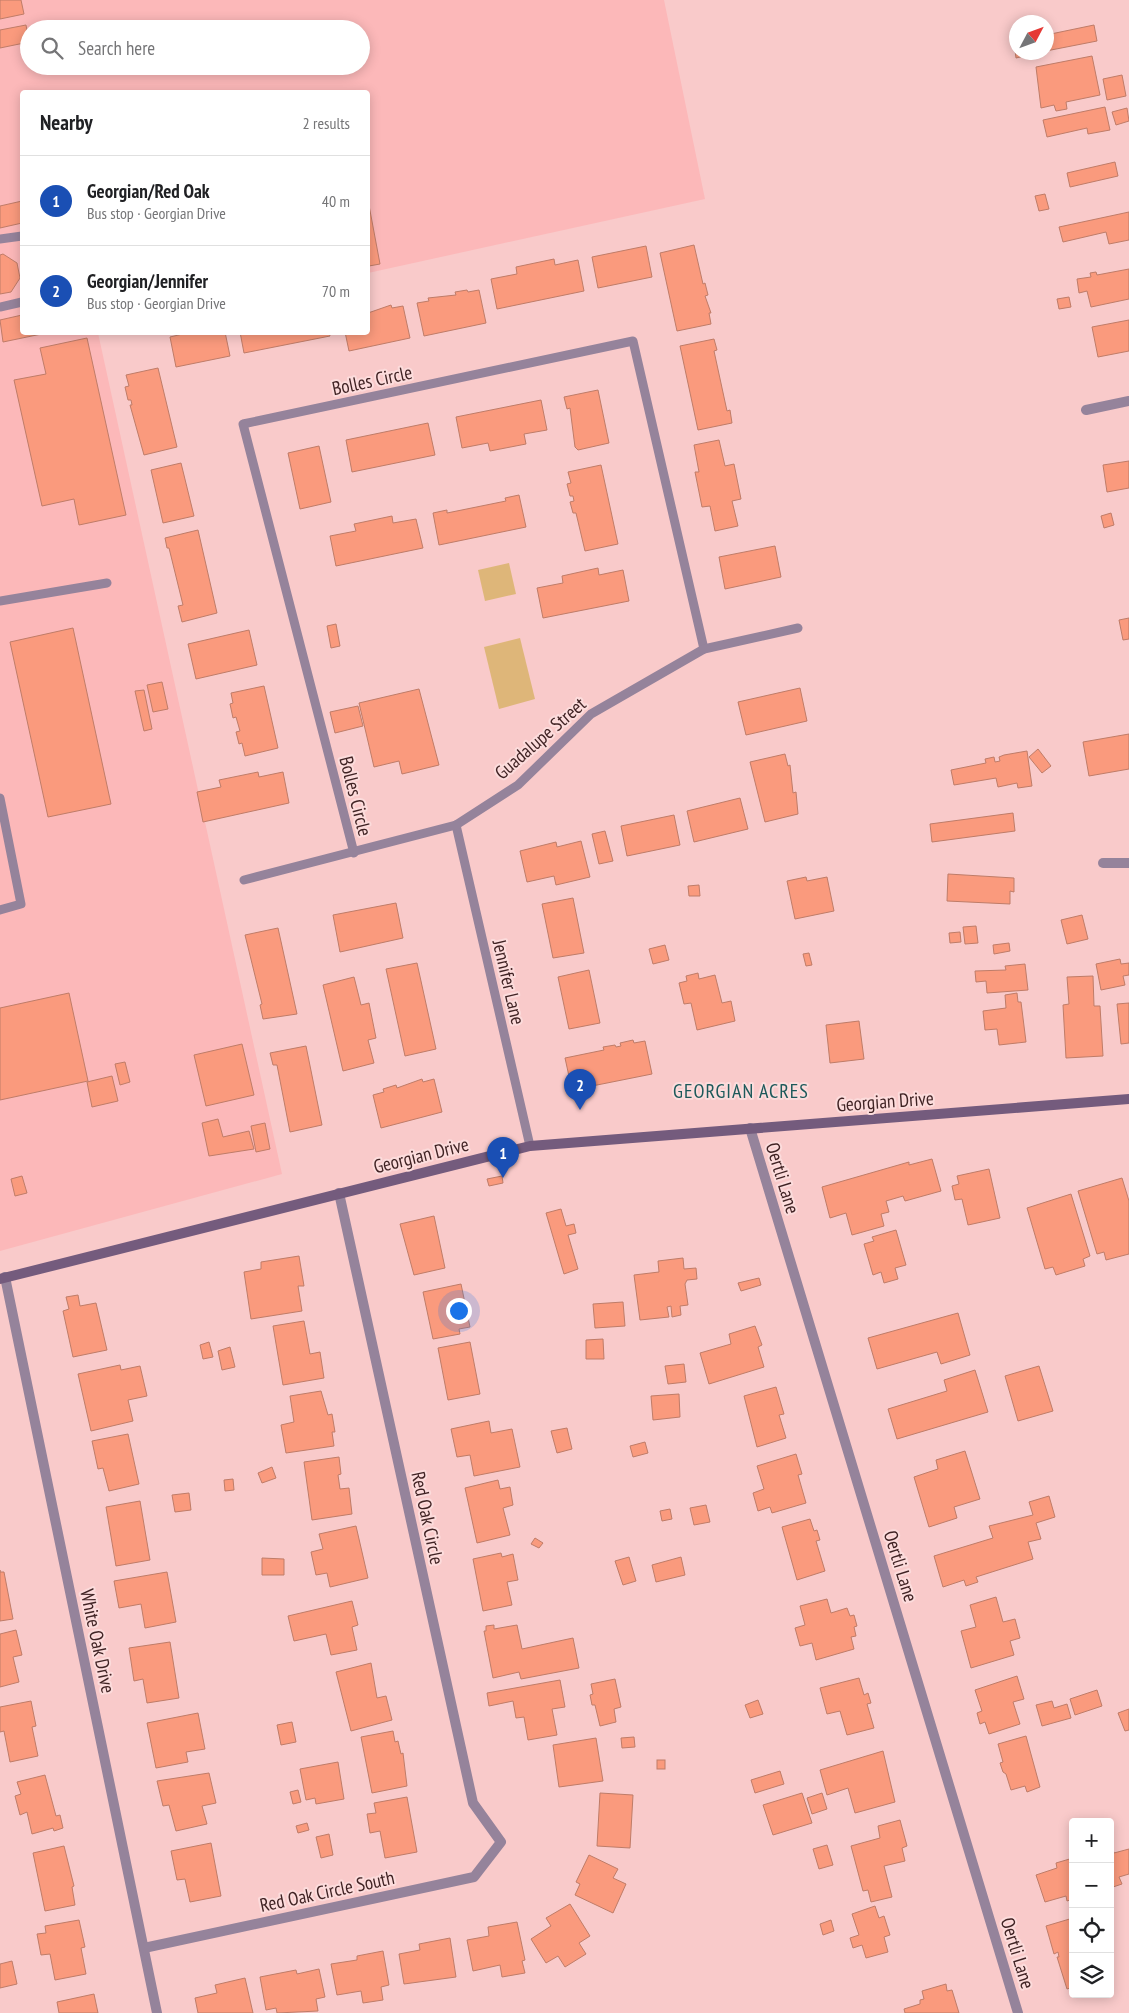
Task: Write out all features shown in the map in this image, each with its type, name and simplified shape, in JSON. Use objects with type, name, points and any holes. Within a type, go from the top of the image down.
[{"type":"street","points":[[1086,410],[1129,401]]},
{"type":"street","points":[[1103,862],[1129,863]]},
{"type":"street","name":"Georgian Drive","points":[[2,1278],[530,1146],[1129,1099]]},
{"type":"street","name":"Oertli Lane","points":[[750,1128],[1018,2013]]},
{"type":"street","name":"Red Oak Circle","points":[[339,1194],[473,1803],[501,1842]]},
{"type":"street","name":"White Oak Drive","points":[[2,1278],[144,1948],[156,2013]]},
{"type":"street","name":"Red Oak Circle South","points":[[144,1948],[474,1877],[501,1842]]},
{"type":"lane","points":[[0,239],[20,236]]},
{"type":"lane","points":[[0,307],[20,302]]},
{"type":"lane","name":"Bolles Circle","points":[[354,853],[243,424],[633,341],[704,649]]},
{"type":"lane","points":[[0,602],[107,583]]},
{"type":"lane","name":"Guadalupe Street","points":[[244,880],[456,825],[518,785],[591,714],[704,649],[798,628]]},
{"type":"lane","points":[[0,798],[21,904],[0,910]]},
{"type":"lane","name":"Jennifer Lane","points":[[456,825],[530,1146]]},
{"type":"shaded area","points":[[0,0],[664,0],[705,199],[370,273],[370,90],[20,90],[20,335],[98,335],[282,1174],[0,1251]]},
{"type":"shaded area","points":[[509,563],[516,594],[485,601],[478,570]]},
{"type":"shaded area","points":[[520,638],[535,699],[499,709],[484,647]]},
{"type":"building","points":[[0,0],[21,0],[24,14],[0,19]]},
{"type":"building","points":[[1094,25],[1097,41],[1054,49],[1054,33]]},
{"type":"building","points":[[20,26],[20,44],[0,48],[0,30]]},
{"type":"building","points":[[1092,56],[1100,95],[1066,102],[1067,109],[1056,111],[1054,105],[1041,108],[1036,67]]},
{"type":"building","points":[[1122,75],[1126,96],[1107,100],[1103,79]]},
{"type":"building","points":[[1105,107],[1110,130],[1088,134],[1087,128],[1047,137],[1043,120]]},
{"type":"building","points":[[1127,108],[1129,121],[1116,125],[1112,112]]},
{"type":"building","points":[[1115,162],[1118,176],[1070,187],[1067,173]]},
{"type":"building","points":[[1045,194],[1049,209],[1039,211],[1035,196]]},
{"type":"building","points":[[20,201],[20,223],[0,228],[0,206]]},
{"type":"building","points":[[370,211],[380,264],[370,266]]},
{"type":"building","points":[[1129,212],[1129,240],[1109,244],[1106,232],[1063,242],[1059,227]]},
{"type":"building","points":[[694,245],[703,284],[705,283],[708,295],[705,296],[711,313],[709,313],[711,324],[677,331],[660,253]]},
{"type":"building","points":[[646,246],[652,277],[598,288],[592,257]]},
{"type":"building","points":[[3,254],[17,263],[20,278],[11,292],[0,294],[0,255]]},
{"type":"building","points":[[554,259],[555,265],[578,260],[584,291],[497,309],[491,279],[517,274],[516,267]]},
{"type":"building","points":[[1129,269],[1129,299],[1091,307],[1087,291],[1079,293],[1077,279],[1091,277],[1090,273],[1096,272],[1097,275]]},
{"type":"building","points":[[467,290],[468,292],[479,290],[486,323],[424,336],[417,303],[429,301],[428,298],[456,295],[455,292]]},
{"type":"building","points":[[1069,297],[1071,307],[1059,309],[1057,299]]},
{"type":"building","points":[[391,305],[392,308],[403,306],[410,338],[349,351],[346,335],[370,335],[370,312]]},
{"type":"building","points":[[20,315],[20,335],[37,335],[3,342],[0,320]]},
{"type":"building","points":[[1129,320],[1129,351],[1098,357],[1092,327]]},
{"type":"building","points":[[178,335],[226,335],[230,356],[176,367],[170,337]]},
{"type":"building","points":[[241,335],[330,336],[244,353]]},
{"type":"building","points":[[87,338],[126,515],[79,525],[74,499],[42,506],[14,380],[46,374],[40,348]]},
{"type":"building","points":[[714,339],[717,350],[714,351],[727,411],[730,410],[732,423],[698,430],[680,346]]},
{"type":"building","points":[[158,368],[177,447],[144,455],[130,405],[132,405],[131,400],[128,400],[125,387],[129,386],[126,375]]},
{"type":"building","points":[[598,390],[609,443],[578,450],[575,447],[570,408],[567,409],[564,397]]},
{"type":"building","points":[[541,400],[547,430],[524,434],[526,444],[490,451],[488,443],[462,448],[456,417]]},
{"type":"building","points":[[428,423],[435,455],[352,472],[346,440]]},
{"type":"building","points":[[719,440],[725,466],[734,464],[741,499],[732,501],[738,526],[715,531],[710,506],[702,507],[695,472],[699,472],[694,445]]},
{"type":"building","points":[[319,446],[331,502],[300,509],[288,453]]},
{"type":"building","points":[[1129,461],[1129,488],[1107,492],[1103,465]]},
{"type":"building","points":[[181,463],[194,516],[163,523],[151,470]]},
{"type":"building","points":[[601,465],[618,544],[585,551],[576,513],[573,513],[570,502],[574,501],[573,496],[570,496],[567,484],[571,483],[568,472]]},
{"type":"building","points":[[519,495],[526,527],[439,545],[433,513],[447,510],[447,513],[506,501],[505,498]]},
{"type":"building","points":[[1111,513],[1114,525],[1104,528],[1101,516]]},
{"type":"building","points":[[392,516],[393,523],[416,519],[423,548],[336,566],[330,536],[356,531],[354,524]]},
{"type":"building","points":[[198,530],[217,613],[182,622],[178,606],[183,605],[165,538]]},
{"type":"building","points":[[775,546],[781,577],[725,589],[719,557]]},
{"type":"building","points":[[598,568],[599,575],[623,570],[629,601],[543,618],[537,588],[563,583],[562,576]]},
{"type":"building","points":[[1129,618],[1129,639],[1123,640],[1119,620]]},
{"type":"building","points":[[336,624],[340,646],[331,648],[327,626]]},
{"type":"building","points":[[73,628],[111,804],[48,817],[10,642]]},
{"type":"building","points":[[249,630],[257,665],[196,679],[188,644]]},
{"type":"building","points":[[162,682],[168,709],[153,712],[147,685]]},
{"type":"building","points":[[264,686],[278,748],[245,756],[242,743],[239,744],[236,732],[240,731],[236,717],[233,718],[230,704],[233,703],[231,693]]},
{"type":"building","points":[[800,688],[807,721],[746,735],[738,702]]},
{"type":"building","points":[[419,689],[439,765],[402,774],[399,761],[374,767],[359,703]]},
{"type":"building","points":[[144,690],[152,729],[144,731],[135,691]]},
{"type":"building","points":[[358,706],[363,726],[335,733],[330,712]]},
{"type":"building","points":[[1129,734],[1129,769],[1089,776],[1083,742]]},
{"type":"building","points":[[1038,749],[1051,766],[1042,773],[1029,757]]},
{"type":"building","points":[[1027,751],[1032,786],[1018,788],[1017,783],[998,787],[996,778],[954,785],[951,770],[986,763],[985,759],[994,757],[995,762],[1000,761],[999,757],[1004,755]]},
{"type":"building","points":[[785,754],[788,766],[790,765],[793,793],[796,792],[798,814],[765,822],[750,762]]},
{"type":"building","points":[[258,772],[259,777],[283,772],[289,803],[203,822],[197,792],[221,787],[219,780]]},
{"type":"building","points":[[740,798],[748,829],[694,842],[687,811]]},
{"type":"building","points":[[1013,813],[1015,831],[932,842],[930,824]]},
{"type":"building","points":[[674,815],[680,845],[627,856],[621,826]]},
{"type":"building","points":[[605,831],[613,861],[599,864],[592,834]]},
{"type":"building","points":[[581,841],[590,877],[556,885],[554,876],[527,882],[520,851],[556,842],[557,847]]},
{"type":"building","points":[[948,874],[1014,878],[1014,892],[1010,891],[1010,904],[947,901]]},
{"type":"building","points":[[806,877],[807,881],[827,877],[834,911],[795,919],[787,881]]},
{"type":"building","points":[[699,885],[700,896],[689,896],[688,886]]},
{"type":"building","points":[[573,898],[584,953],[553,958],[542,904]]},
{"type":"building","points":[[396,903],[403,938],[340,952],[333,915]]},
{"type":"building","points":[[1082,915],[1088,939],[1067,944],[1061,920]]},
{"type":"building","points":[[976,926],[978,943],[965,944],[963,927]]},
{"type":"building","points":[[278,928],[297,1014],[263,1019],[260,1005],[262,1004],[245,935]]},
{"type":"building","points":[[960,932],[961,942],[950,943],[949,933]]},
{"type":"building","points":[[1009,943],[1010,951],[994,954],[993,945]]},
{"type":"building","points":[[665,945],[669,960],[653,964],[649,949]]},
{"type":"building","points":[[809,953],[812,965],[806,966],[803,954]]},
{"type":"building","points":[[1120,959],[1121,964],[1129,963],[1129,975],[1123,976],[1125,985],[1101,990],[1096,964]]},
{"type":"building","points":[[417,963],[436,1049],[405,1056],[386,969]]},
{"type":"building","points":[[1025,964],[1028,990],[987,993],[986,981],[976,982],[975,971],[1006,970],[1005,966]]},
{"type":"building","points":[[589,970],[600,1023],[569,1029],[558,977]]},
{"type":"building","points":[[698,973],[699,979],[715,975],[722,1003],[731,1001],[735,1021],[697,1030],[691,1003],[684,1004],[679,983],[687,981],[686,976]]},
{"type":"building","points":[[1093,976],[1094,1006],[1100,1006],[1103,1056],[1066,1058],[1063,1005],[1069,1004],[1067,977]]},
{"type":"building","points":[[354,977],[361,1005],[369,1003],[376,1038],[368,1040],[374,1063],[343,1071],[323,985]]},
{"type":"building","points":[[69,993],[88,1081],[0,1100],[0,1008]]},
{"type":"building","points":[[1017,993],[1018,1002],[1021,1002],[1026,1042],[999,1045],[997,1029],[985,1030],[983,1011],[1006,1008],[1005,995]]},
{"type":"building","points":[[1129,1003],[1129,1043],[1121,1044],[1117,1004]]},
{"type":"building","points":[[859,1021],[864,1059],[830,1063],[826,1025]]},
{"type":"building","points":[[633,1040],[634,1043],[645,1041],[652,1074],[572,1090],[565,1058],[604,1050],[603,1047],[621,1046],[620,1043]]},
{"type":"building","points":[[242,1044],[254,1095],[206,1106],[194,1055]]},
{"type":"building","points":[[306,1046],[322,1125],[290,1132],[277,1065],[273,1065],[270,1053]]},
{"type":"building","points":[[125,1062],[130,1082],[120,1085],[115,1064]]},
{"type":"building","points":[[112,1076],[118,1101],[92,1107],[87,1082]]},
{"type":"building","points":[[422,1079],[423,1082],[434,1079],[442,1112],[381,1128],[373,1095],[384,1092],[383,1089],[396,1085],[397,1088]]},
{"type":"building","points":[[218,1119],[223,1137],[249,1131],[254,1149],[209,1156],[202,1123]]},
{"type":"building","points":[[265,1123],[270,1149],[256,1152],[251,1126]]},
{"type":"building","points":[[932,1159],[941,1191],[905,1201],[903,1196],[886,1201],[889,1212],[881,1214],[884,1226],[852,1235],[846,1213],[830,1218],[822,1187],[909,1162],[909,1165]]},
{"type":"building","points":[[989,1169],[1000,1218],[968,1225],[962,1199],[955,1200],[952,1186],[959,1184],[957,1176]]},
{"type":"building","points":[[22,1176],[27,1193],[15,1196],[11,1179]]},
{"type":"building","points":[[502,1176],[503,1183],[489,1186],[487,1179]]},
{"type":"building","points":[[1122,1178],[1129,1201],[1129,1254],[1106,1260],[1104,1252],[1097,1254],[1078,1191]]},
{"type":"building","points":[[1071,1194],[1090,1256],[1083,1259],[1085,1266],[1056,1275],[1053,1267],[1045,1269],[1027,1208]]},
{"type":"building","points":[[561,1209],[566,1226],[574,1224],[576,1233],[568,1235],[578,1269],[564,1274],[546,1213]]},
{"type":"building","points":[[434,1216],[445,1268],[414,1275],[400,1224]]},
{"type":"building","points":[[896,1230],[906,1265],[895,1268],[898,1279],[884,1283],[881,1272],[873,1275],[864,1244],[874,1241],[872,1237]]},
{"type":"building","points":[[299,1256],[304,1286],[298,1286],[302,1311],[251,1319],[244,1272],[261,1269],[261,1262]]},
{"type":"building","points":[[683,1258],[684,1269],[696,1268],[697,1279],[687,1280],[685,1284],[688,1305],[680,1306],[681,1315],[672,1317],[671,1306],[667,1307],[669,1317],[640,1320],[634,1275],[659,1272],[658,1261]]},
{"type":"building","points":[[759,1278],[761,1285],[741,1291],[738,1283]]},
{"type":"building","points":[[461,1284],[470,1327],[459,1329],[460,1334],[433,1339],[423,1292]]},
{"type":"building","points":[[78,1295],[80,1306],[96,1303],[107,1350],[73,1357],[63,1311],[69,1309],[66,1297]]},
{"type":"building","points":[[623,1302],[625,1326],[595,1328],[593,1304]]},
{"type":"building","points":[[958,1313],[970,1355],[941,1364],[937,1352],[877,1369],[868,1338]]},
{"type":"building","points":[[304,1321],[310,1354],[320,1352],[324,1378],[283,1385],[273,1326]]},
{"type":"building","points":[[755,1326],[762,1345],[758,1347],[764,1367],[709,1384],[700,1353],[731,1344],[729,1334]]},
{"type":"building","points":[[603,1339],[604,1359],[586,1359],[586,1340]]},
{"type":"building","points":[[209,1342],[213,1357],[203,1359],[200,1345]]},
{"type":"building","points":[[470,1342],[480,1394],[448,1400],[438,1348]]},
{"type":"building","points":[[230,1347],[235,1367],[222,1370],[218,1351]]},
{"type":"building","points":[[684,1364],[686,1382],[668,1384],[665,1366]]},
{"type":"building","points":[[120,1365],[121,1370],[140,1366],[147,1396],[128,1400],[133,1421],[91,1431],[78,1374]]},
{"type":"building","points":[[1039,1366],[1053,1411],[1018,1421],[1005,1376]]},
{"type":"building","points":[[975,1370],[988,1412],[897,1439],[888,1409],[947,1391],[944,1380]]},
{"type":"building","points":[[776,1387],[784,1414],[779,1415],[786,1438],[757,1447],[744,1396]]},
{"type":"building","points":[[321,1391],[328,1415],[332,1414],[335,1432],[332,1432],[334,1446],[286,1453],[281,1425],[294,1422],[290,1396]]},
{"type":"building","points":[[679,1394],[680,1417],[653,1420],[651,1396]]},
{"type":"building","points":[[489,1421],[491,1433],[512,1429],[520,1467],[474,1476],[470,1455],[457,1457],[451,1429]]},
{"type":"building","points":[[567,1428],[572,1449],[557,1453],[551,1431]]},
{"type":"building","points":[[128,1434],[139,1484],[109,1491],[103,1468],[98,1469],[92,1441]]},
{"type":"building","points":[[645,1442],[648,1453],[633,1457],[630,1446]]},
{"type":"building","points":[[965,1451],[980,1499],[954,1507],[957,1518],[929,1527],[914,1477],[938,1469],[936,1460]]},
{"type":"building","points":[[796,1454],[802,1474],[798,1475],[806,1503],[772,1513],[770,1507],[758,1511],[753,1493],[764,1489],[757,1466]]},
{"type":"building","points":[[339,1457],[341,1474],[338,1475],[340,1489],[349,1488],[352,1514],[312,1520],[304,1462]]},
{"type":"building","points":[[272,1467],[276,1478],[262,1483],[258,1473]]},
{"type":"building","points":[[233,1479],[234,1490],[225,1491],[224,1480]]},
{"type":"building","points":[[498,1480],[500,1489],[510,1487],[513,1505],[503,1508],[510,1535],[477,1543],[465,1488]]},
{"type":"building","points":[[189,1493],[191,1510],[175,1512],[172,1495]]},
{"type":"building","points":[[1049,1496],[1055,1517],[1036,1523],[1041,1539],[1028,1542],[1033,1559],[976,1577],[978,1582],[966,1586],[964,1580],[943,1587],[934,1556],[993,1538],[989,1526],[1033,1515],[1029,1502]]},
{"type":"building","points":[[140,1501],[150,1560],[116,1566],[106,1507]]},
{"type":"building","points":[[706,1505],[710,1522],[694,1525],[690,1508]]},
{"type":"building","points":[[670,1509],[672,1519],[662,1521],[660,1511]]},
{"type":"building","points":[[810,1519],[814,1531],[817,1530],[820,1540],[816,1541],[825,1571],[797,1580],[782,1527]]},
{"type":"building","points":[[356,1526],[368,1578],[330,1587],[327,1573],[316,1575],[311,1552],[323,1549],[319,1534]]},
{"type":"building","points":[[535,1538],[543,1543],[539,1548],[531,1544]]},
{"type":"building","points":[[501,1553],[502,1557],[513,1554],[518,1580],[507,1582],[512,1605],[483,1611],[473,1559]]},
{"type":"building","points":[[629,1557],[636,1581],[623,1585],[615,1561]]},
{"type":"building","points":[[681,1557],[685,1575],[656,1582],[652,1565]]},
{"type":"building","points":[[262,1558],[284,1559],[284,1575],[262,1575]]},
{"type":"building","points":[[0,1572],[4,1572],[13,1619],[0,1621]]},
{"type":"building","points":[[167,1572],[176,1622],[145,1628],[141,1604],[119,1608],[114,1581]]},
{"type":"building","points":[[996,1597],[1003,1622],[1015,1619],[1020,1638],[1010,1641],[1014,1655],[971,1668],[961,1631],[976,1627],[970,1605]]},
{"type":"building","points":[[827,1599],[831,1613],[847,1608],[850,1616],[854,1615],[857,1626],[854,1627],[856,1636],[851,1637],[854,1649],[816,1660],[812,1643],[800,1646],[795,1628],[805,1625],[800,1606]]},
{"type":"building","points":[[352,1601],[358,1625],[352,1627],[357,1650],[331,1655],[326,1634],[294,1641],[288,1616]]},
{"type":"building","points":[[494,1625],[494,1629],[517,1625],[522,1649],[573,1638],[579,1668],[521,1679],[519,1672],[493,1678],[484,1631],[486,1631],[486,1626]]},
{"type":"building","points":[[16,1630],[22,1655],[13,1657],[19,1682],[0,1687],[0,1634]]},
{"type":"building","points":[[170,1642],[179,1698],[147,1703],[143,1679],[134,1681],[129,1648]]},
{"type":"building","points":[[371,1663],[377,1698],[386,1696],[392,1720],[351,1731],[336,1672]]},
{"type":"building","points":[[1017,1676],[1024,1699],[1013,1702],[1020,1724],[989,1734],[985,1722],[980,1724],[977,1713],[982,1711],[975,1690]]},
{"type":"building","points":[[859,1678],[864,1695],[868,1693],[871,1703],[867,1704],[874,1728],[847,1735],[840,1711],[827,1714],[820,1688]]},
{"type":"building","points":[[615,1679],[621,1707],[614,1709],[616,1722],[600,1726],[595,1705],[592,1705],[590,1695],[593,1694],[591,1684]]},
{"type":"building","points":[[560,1680],[565,1707],[552,1709],[557,1735],[528,1740],[524,1717],[516,1718],[513,1701],[489,1706],[487,1693]]},
{"type":"building","points":[[1097,1690],[1102,1706],[1075,1715],[1070,1699]]},
{"type":"building","points":[[758,1700],[763,1714],[750,1718],[745,1705]]},
{"type":"building","points":[[31,1701],[36,1726],[32,1727],[38,1756],[10,1762],[4,1731],[0,1732],[0,1707]]},
{"type":"building","points":[[1052,1701],[1054,1708],[1067,1704],[1071,1718],[1042,1726],[1036,1705]]},
{"type":"building","points":[[1129,1709],[1129,1730],[1125,1731],[1118,1713]]},
{"type":"building","points":[[198,1713],[205,1749],[186,1752],[188,1762],[156,1768],[147,1723]]},
{"type":"building","points":[[292,1722],[296,1742],[281,1745],[277,1725]]},
{"type":"building","points":[[393,1731],[395,1742],[398,1741],[401,1754],[403,1753],[407,1786],[372,1793],[361,1737]]},
{"type":"building","points":[[1026,1736],[1040,1787],[1027,1792],[1025,1786],[1011,1790],[1000,1763],[1003,1762],[998,1744]]},
{"type":"building","points":[[634,1737],[635,1747],[622,1748],[621,1738]]},
{"type":"building","points":[[596,1738],[603,1781],[559,1787],[553,1745]]},
{"type":"building","points":[[883,1751],[895,1802],[855,1813],[848,1788],[827,1795],[820,1770]]},
{"type":"building","points":[[657,1760],[665,1760],[665,1769],[657,1769]]},
{"type":"building","points":[[338,1762],[344,1799],[316,1804],[315,1798],[306,1800],[300,1769]]},
{"type":"building","points":[[780,1771],[784,1784],[755,1793],[751,1780]]},
{"type":"building","points":[[209,1773],[216,1803],[202,1806],[207,1824],[176,1831],[169,1805],[163,1806],[157,1781]]},
{"type":"building","points":[[45,1775],[56,1816],[60,1815],[63,1828],[54,1831],[53,1828],[32,1834],[27,1812],[20,1815],[15,1796],[21,1794],[17,1782]]},
{"type":"building","points":[[298,1790],[301,1802],[293,1804],[290,1792]]},
{"type":"building","points":[[600,1793],[633,1795],[630,1848],[597,1846]]},
{"type":"building","points":[[802,1793],[812,1823],[773,1835],[763,1805]]},
{"type":"building","points":[[822,1793],[827,1809],[812,1814],[807,1798]]},
{"type":"building","points":[[407,1797],[417,1852],[385,1858],[380,1831],[370,1833],[367,1814],[376,1813],[374,1803]]},
{"type":"building","points":[[900,1820],[907,1846],[902,1848],[905,1861],[884,1866],[892,1897],[871,1902],[868,1890],[863,1891],[851,1846],[880,1838],[878,1826]]},
{"type":"building","points":[[307,1823],[309,1830],[298,1833],[296,1826]]},
{"type":"building","points":[[329,1834],[333,1855],[321,1858],[316,1837]]},
{"type":"building","points":[[211,1843],[221,1896],[190,1902],[185,1879],[177,1880],[171,1851]]},
{"type":"building","points":[[827,1845],[833,1865],[819,1869],[813,1849]]},
{"type":"building","points":[[64,1846],[74,1886],[72,1887],[75,1905],[45,1911],[33,1853]]},
{"type":"building","points":[[1129,1849],[1129,1874],[1119,1877],[1122,1884],[1114,1887],[1114,1853]]},
{"type":"building","points":[[589,1855],[618,1869],[613,1878],[626,1884],[613,1913],[575,1895],[580,1884],[576,1882]]},
{"type":"building","points":[[1069,1859],[1069,1900],[1067,1901],[1066,1896],[1045,1902],[1036,1875],[1057,1868],[1056,1863]]},
{"type":"building","points":[[570,1904],[590,1936],[579,1943],[586,1954],[565,1967],[558,1956],[546,1963],[531,1939],[551,1926],[546,1918]]},
{"type":"building","points":[[875,1906],[879,1918],[884,1916],[890,1935],[884,1937],[888,1952],[866,1958],[862,1945],[853,1948],[850,1938],[859,1935],[852,1914]]},
{"type":"building","points":[[1069,1919],[1069,1988],[1067,1989],[1057,1957],[1059,1957],[1058,1952],[1054,1954],[1046,1926]]},
{"type":"building","points":[[79,1920],[85,1947],[81,1948],[86,1974],[55,1980],[50,1954],[41,1955],[37,1934],[46,1933],[45,1926]]},
{"type":"building","points":[[831,1920],[834,1931],[823,1935],[820,1924]]},
{"type":"building","points":[[517,1922],[525,1960],[522,1961],[525,1973],[502,1977],[500,1965],[473,1971],[467,1940],[489,1936],[488,1927]]},
{"type":"building","points":[[450,1938],[456,1977],[404,1984],[399,1954],[420,1950],[419,1944]]},
{"type":"building","points":[[383,1951],[389,1985],[381,1987],[383,2000],[363,2003],[361,1991],[337,1995],[331,1964],[357,1960],[357,1956]]},
{"type":"building","points":[[12,1961],[17,1984],[0,1988],[0,1964]]},
{"type":"building","points":[[319,1969],[325,1997],[316,1999],[318,2011],[277,2013],[276,2008],[266,2010],[260,1977],[296,1970],[297,1974]]},
{"type":"building","points":[[245,1978],[253,2013],[198,2013],[195,1998],[217,1993],[215,1985]]},
{"type":"building","points":[[946,1984],[947,1991],[952,1990],[959,2013],[905,2013],[904,2009],[920,2004],[920,2000],[924,1999],[922,1991]]},
{"type":"building","points":[[94,1994],[98,2013],[59,2013],[57,2002]]},
{"type":"place","name":"Georgian/Jennifer","points":[[580,1110]]},
{"type":"place","name":"Georgian/Red Oak","points":[[503,1178]]},
{"type":"district","name":"GEORGIAN ACRES","points":[[741,1091]]}]
